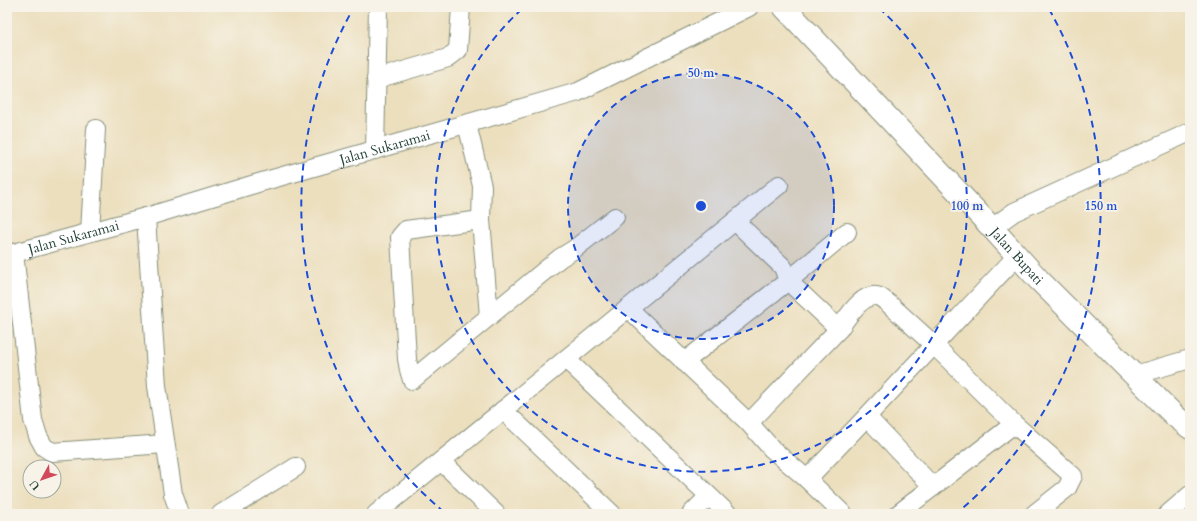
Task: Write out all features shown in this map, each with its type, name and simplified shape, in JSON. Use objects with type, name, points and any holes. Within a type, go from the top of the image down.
[{"type":"street","points":[[375,150],[378,7]]},
{"type":"street","points":[[376,79],[448,58],[458,50],[461,7]]},
{"type":"street","name":"Jalan Sukaramai","points":[[10,254],[146,217],[258,183],[578,92],[749,7]]},
{"type":"street","name":"Jalan Bupati","points":[[792,9],[1039,280],[1175,416],[1190,428]]},
{"type":"street","points":[[467,124],[482,186],[481,220],[489,316]]},
{"type":"street","points":[[90,232],[96,129]]},
{"type":"street","points":[[992,228],[1014,212],[1190,132]]},
{"type":"street","points":[[376,514],[779,185]]},
{"type":"street","points":[[146,217],[157,386],[173,494],[180,514]]},
{"type":"street","points":[[481,220],[406,230],[400,237],[407,359],[412,380],[560,258],[573,250],[615,217]]},
{"type":"street","points":[[736,221],[783,267],[788,281],[839,329]]},
{"type":"street","points":[[684,362],[788,281],[846,232]]},
{"type":"street","points":[[10,254],[33,420],[38,436],[44,447],[52,452],[166,444]]},
{"type":"street","points":[[807,479],[868,417],[1017,256]]},
{"type":"street","points":[[749,423],[839,329],[865,298],[873,296],[880,297],[934,344],[1014,424],[1073,476],[1068,488],[1034,514]]},
{"type":"street","points":[[628,308],[749,423],[772,449],[807,479],[843,514]]},
{"type":"street","points":[[566,359],[728,514]]},
{"type":"street","points":[[1135,375],[1190,359]]},
{"type":"street","points":[[503,410],[612,514]]},
{"type":"street","points":[[868,417],[933,487]]},
{"type":"street","points":[[898,514],[1014,424]]},
{"type":"street","points":[[441,461],[496,514]]},
{"type":"street","points":[[221,514],[296,467]]},
{"type":"street","points":[[1168,514],[1190,495]]},
{"type":"street","points":[[691,514],[709,496]]}]
